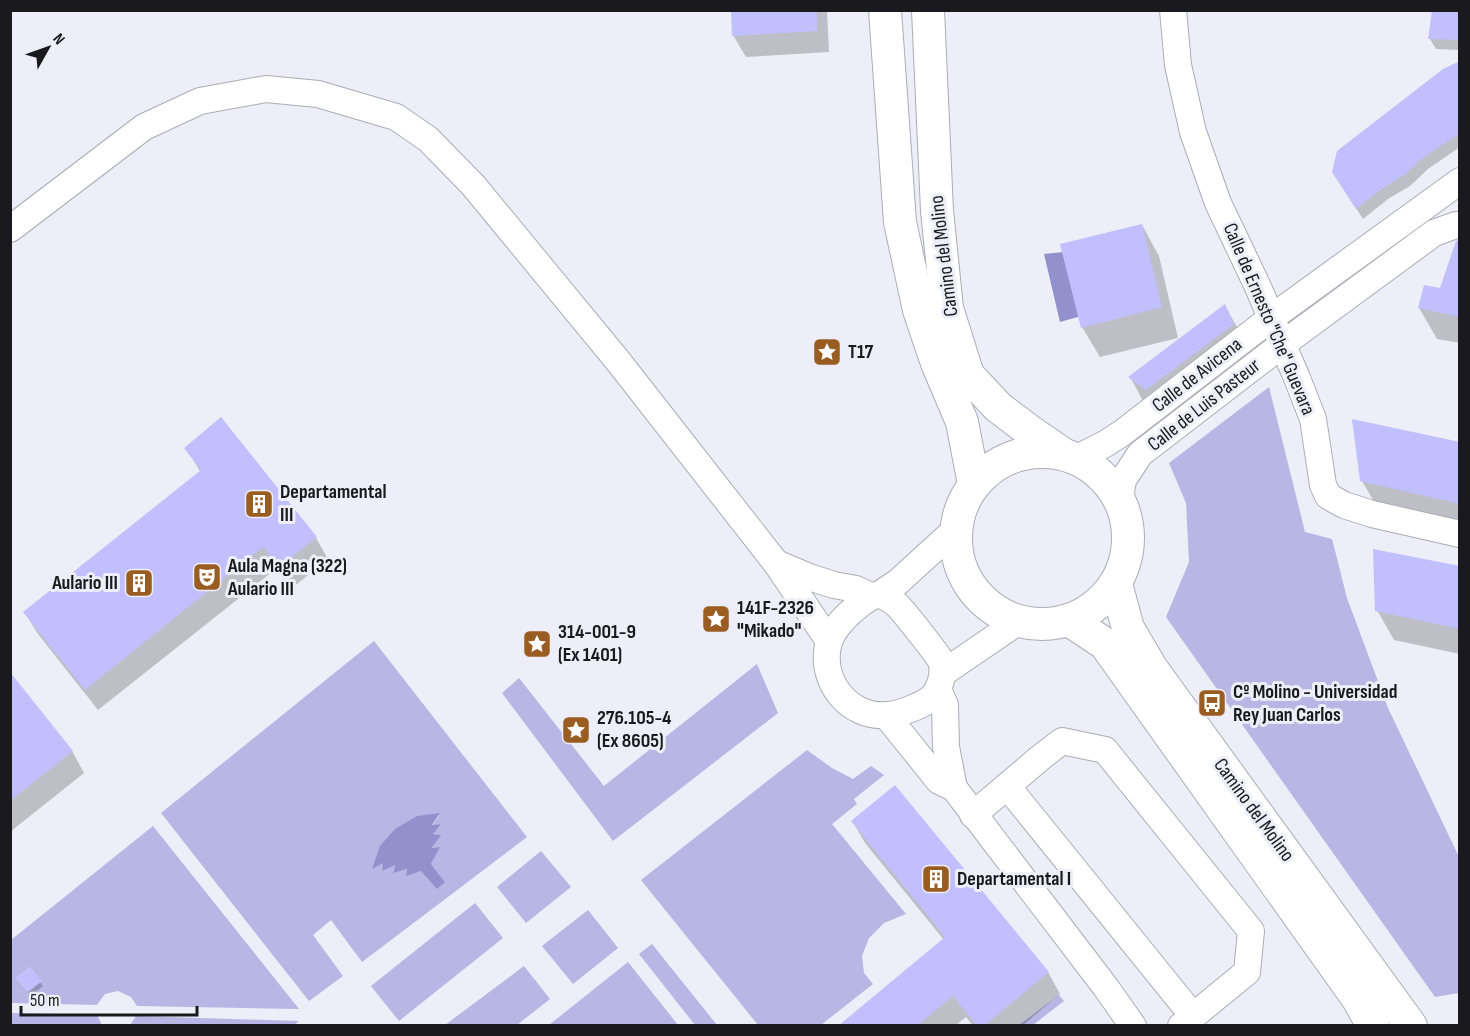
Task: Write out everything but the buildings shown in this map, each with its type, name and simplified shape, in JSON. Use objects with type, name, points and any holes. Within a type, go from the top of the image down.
[{"type":"main road","name":"Camino del Molino","points":[[885,10],[900,222],[919,310],[937,363],[962,422],[974,484]]},
{"type":"main road","name":"Camino del Molino","points":[[928,10],[937,211],[947,308],[968,375],[998,407],[1031,432],[1070,456]]},
{"type":"main road","points":[[1039,451],[1070,456],[1095,468],[1109,482],[1120,499],[1127,520],[1129,542],[1125,564],[1116,584],[1096,606],[1070,620],[1053,624],[1019,621],[1000,613],[984,602],[971,586],[962,569],[957,549],[956,529],[962,505],[974,484],[992,467],[1014,456],[1039,451]]},
{"type":"main road","name":"Camino del Molino","points":[[1116,584],[1128,628],[1152,669],[1411,1026]]},
{"type":"main road","name":"Camino del Molino","points":[[1070,620],[1105,644],[1358,999],[1373,1026]]},
{"type":"street","name":"Calle de Ernesto \"Che\" Guevara","points":[[1173,10],[1178,65],[1193,132],[1218,203],[1283,344],[1313,419],[1323,485],[1328,496],[1344,505],[1372,514],[1460,534]]},
{"type":"street","points":[[10,229],[144,128],[200,101],[266,89],[318,94],[396,117],[429,139],[473,185],[618,361],[776,563],[829,641]]},
{"type":"street","name":"Calle de Avicena","points":[[1070,456],[1106,444],[1122,433],[1271,318],[1450,188]]},
{"type":"street","points":[[1450,188],[1434,205],[1435,214],[1440,220],[1458,225]]},
{"type":"street","name":"Calle de Luis Pasteur","points":[[1120,499],[1123,480],[1140,454],[1283,344],[1434,233],[1458,225]]},
{"type":"street","points":[[956,529],[898,582],[848,614],[836,627],[829,641],[826,658],[835,690],[849,704],[866,713],[886,716],[903,712],[930,699],[940,681],[1019,621]]},
{"type":"street","points":[[776,563],[808,577],[856,589],[897,604],[940,660],[940,681],[945,705],[946,747],[954,788],[1133,1026]]},
{"type":"street","points":[[886,716],[939,781],[954,788]]},
{"type":"street","points":[[973,815],[1007,786],[1062,741],[1105,750],[1251,931],[1247,972],[1187,1021],[1007,786]]},
{"type":"shaded area","points":[[1073,251],[1088,314],[1060,322],[1044,254]]},
{"type":"shaded area","points":[[1269,387],[1305,532],[1332,539],[1347,598],[1388,708],[1459,857],[1459,993],[1435,997],[1166,617],[1189,562],[1186,503],[1169,463]]},
{"type":"shaded area","points":[[374,641],[527,837],[362,962],[331,920],[313,935],[343,976],[309,1001],[161,813]],"holes":[[[440,814],[432,826],[440,824],[432,834],[440,835],[432,849],[439,847],[431,864],[445,882],[421,871],[406,875],[408,869],[393,872],[395,864],[382,870],[384,863]]]},
{"type":"shaded area","points":[[757,664],[778,713],[613,841],[502,693],[519,678],[604,786]]},
{"type":"shaded area","points":[[807,750],[832,768],[853,779],[871,766],[884,775],[854,799],[857,804],[832,824],[906,914],[884,923],[869,938],[862,956],[864,973],[873,984],[821,1025],[758,1025],[641,880]]},
{"type":"shaded area","points":[[440,813],[432,825],[441,824],[433,834],[441,835],[432,848],[440,847],[431,864],[445,882],[437,889],[421,871],[406,876],[407,869],[393,873],[395,865],[382,871],[383,863],[372,869],[380,846],[395,829],[417,816]]},
{"type":"shaded area","points":[[153,826],[299,1009],[137,1006],[131,997],[118,991],[105,994],[97,1005],[11,1003],[11,940]],"holes":[[[30,967],[41,981],[28,992],[16,978]]]},
{"type":"shaded area","points":[[541,851],[571,887],[526,923],[497,887]]},
{"type":"shaded area","points":[[475,903],[503,938],[399,1021],[371,986]]},
{"type":"shaded area","points":[[588,910],[618,948],[573,984],[542,946]]},
{"type":"shaded area","points":[[652,944],[717,1025],[695,1025],[639,954]]},
{"type":"shaded area","points":[[628,962],[678,1025],[549,1025]]},
{"type":"shaded area","points":[[524,966],[550,999],[517,1025],[445,1025]]},
{"type":"shaded area","points":[[1059,995],[1064,1001],[1033,1025],[1019,1025]]},
{"type":"shaded area","points":[[11,1013],[97,1015],[102,1025],[11,1025]]},
{"type":"shaded area","points":[[136,1016],[299,1021],[293,1026],[130,1025]]},
{"type":"place","name":"T17","points":[[827,352]]},
{"type":"place","name":"Departamental III","points":[[259,504]]},
{"type":"place","name":"Aula Magna (322) Aulario III","points":[[207,577]]},
{"type":"place","name":"Aulario III","points":[[139,583]]},
{"type":"place","name":"141F-2326 \"Mikado\"","points":[[716,619]]},
{"type":"place","name":"314-001-9 (Ex 1401)","points":[[537,644]]},
{"type":"place","name":"Cº Molino - Universidad Rey Juan Carlos","points":[[1212,703]]},
{"type":"place","name":"276.105-4 (Ex 8605)","points":[[576,730]]},
{"type":"place","name":"Departamental I","points":[[936,879]]}]
